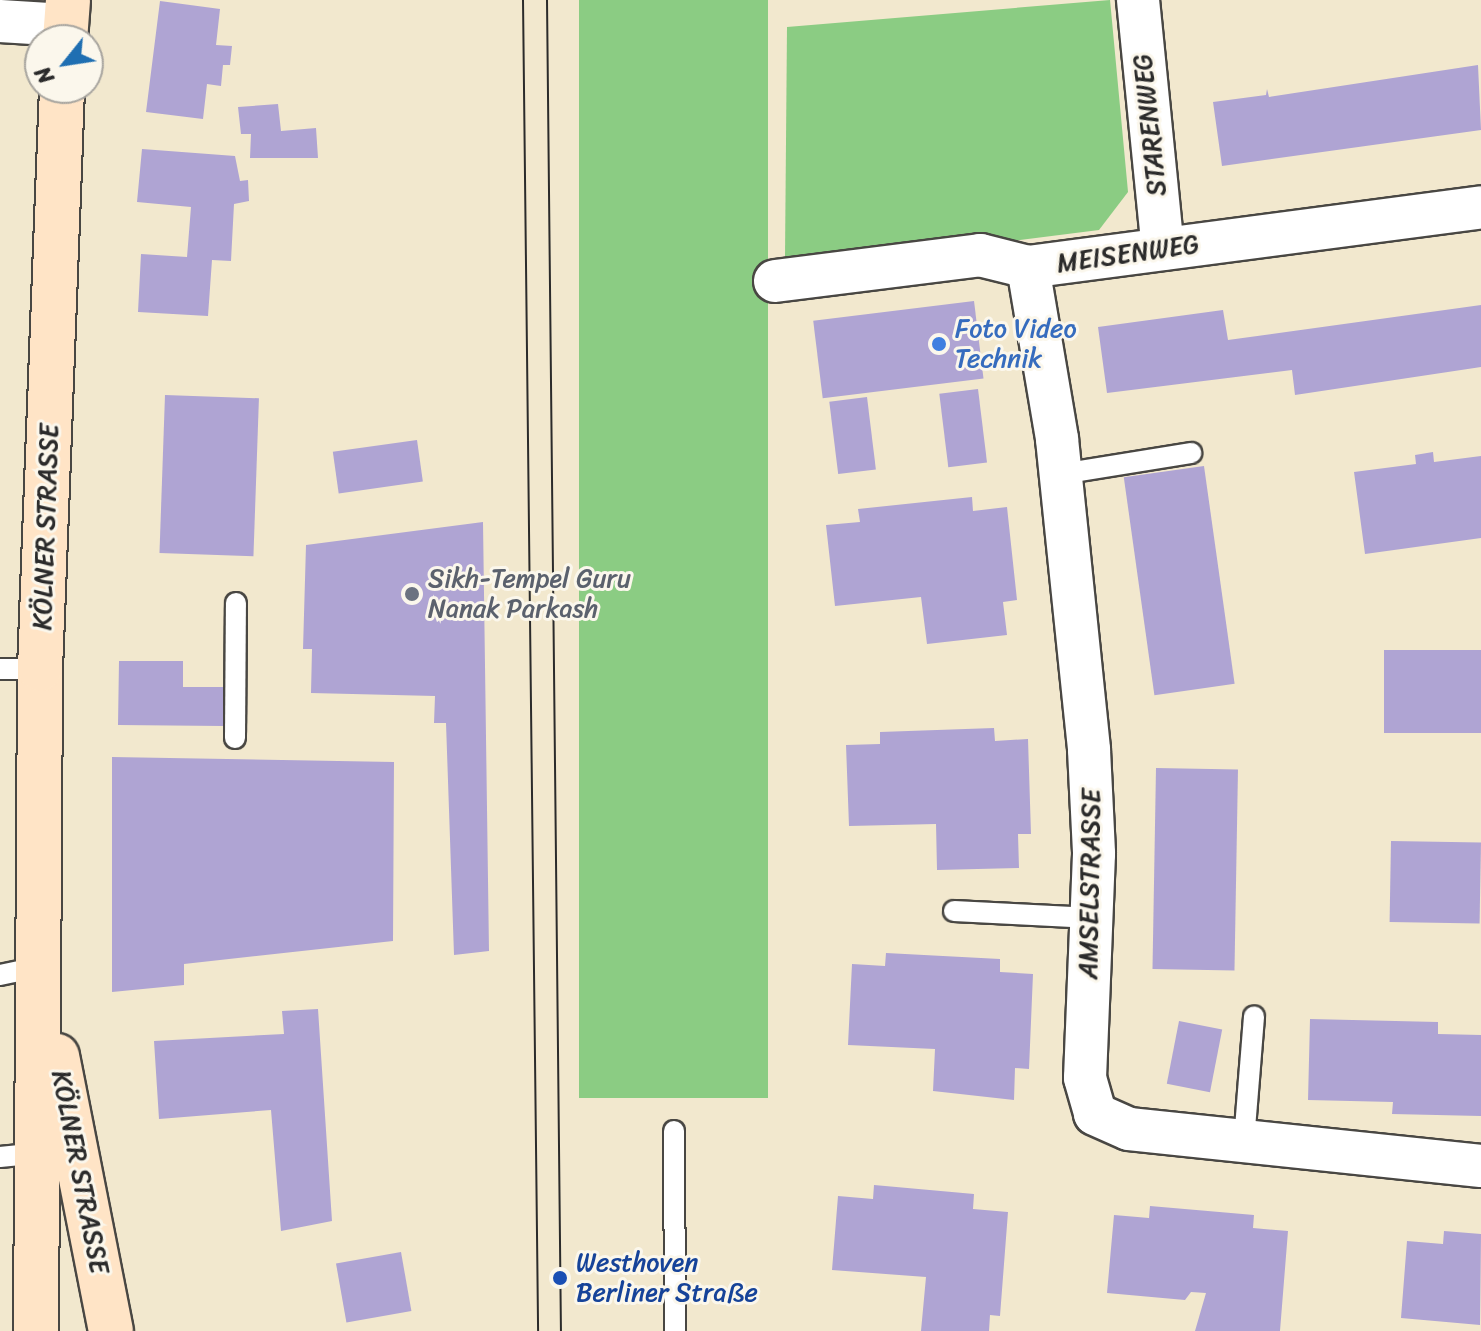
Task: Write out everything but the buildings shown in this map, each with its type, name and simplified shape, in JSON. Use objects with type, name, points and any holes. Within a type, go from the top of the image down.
[{"type":"main road","name":"KÖLNER STRASSE","points":[[36,1331],[37,1153],[20,971],[20,669],[61,104]]},
{"type":"main road","name":"KÖLNER STRASSE","points":[[37,1153],[111,1331]]},
{"type":"street","name":"STARENWEG","points":[[1138,0],[1163,249]]},
{"type":"street","points":[[0,21],[66,22]]},
{"type":"street","name":"MEISENWEG","points":[[775,281],[980,255],[1028,267],[1481,207]]},
{"type":"street","name":"AMSELSTRASSE","points":[[1028,267],[1061,474],[1089,750],[1092,918],[1085,1078],[1095,1114],[1129,1129],[1481,1166]]},
{"type":"lane","points":[[1061,474],[1191,453]]},
{"type":"lane","points":[[235,738],[236,603]]},
{"type":"lane","points":[[954,911],[1092,918]]},
{"type":"lane","points":[[1244,1141],[1254,1016]]},
{"type":"lane","points":[[674,1131],[675,1331]]},
{"type":"green space","points":[[579,0],[768,0],[768,1098],[579,1098]]},
{"type":"green space","points":[[1110,0],[1128,192],[1099,230],[798,268],[785,257],[787,27]]},
{"type":"tram line","points":[[523,0],[538,1331]]},
{"type":"tram line","points":[[547,0],[561,1331]]},
{"type":"place","name":"Foto Video Technik","points":[[939,344]]},
{"type":"place","name":"Sikh-Tempel Guru Nanak Parkash","points":[[412,594]]},
{"type":"place","name":"Westhoven Berliner Straße","points":[[560,1278]]}]
